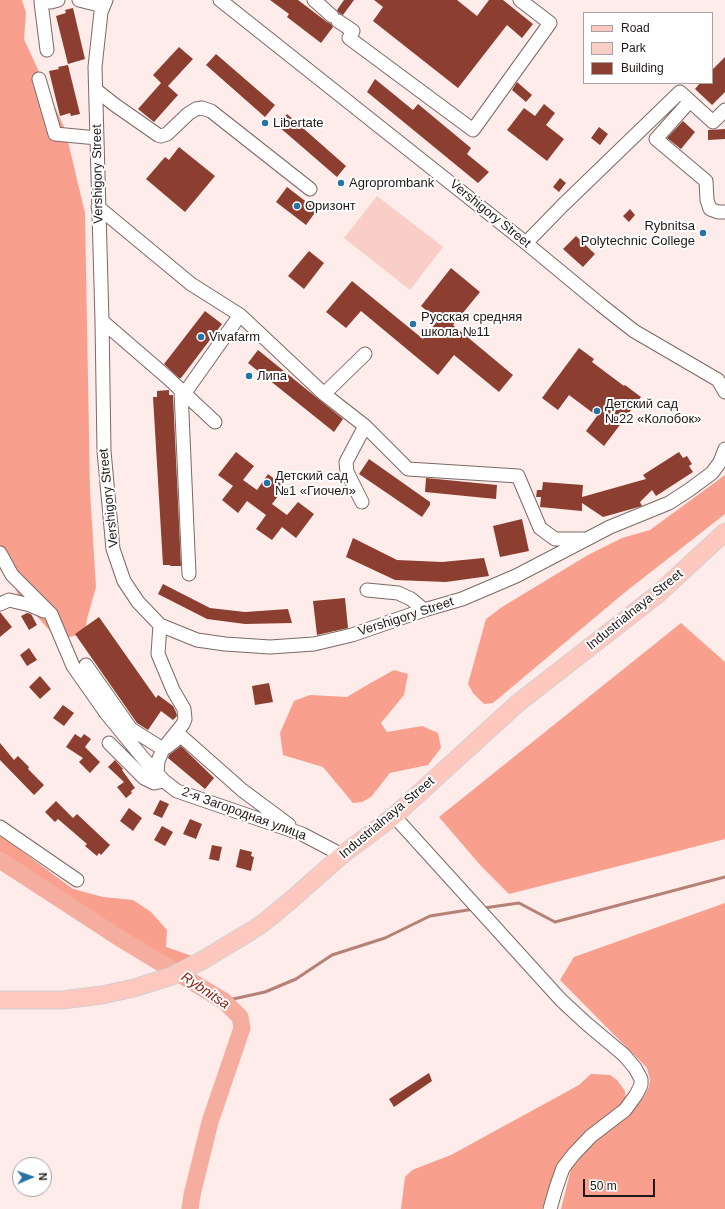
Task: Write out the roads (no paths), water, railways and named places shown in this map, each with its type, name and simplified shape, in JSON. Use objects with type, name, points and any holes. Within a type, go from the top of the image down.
[{"type":"main road","name":"Industrialnaya Street","points":[[0,1000],[62,1000],[102,995],[134,988],[172,976],[203,960],[256,928],[342,856],[394,816],[518,702],[658,594],[725,532]]},
{"type":"street","points":[[47,50],[41,2],[58,0]]},
{"type":"street","points":[[79,0],[105,3]]},
{"type":"street","name":"Vershigory Street","points":[[220,0],[526,243],[634,331],[718,380],[725,392]]},
{"type":"street","points":[[314,0],[353,32],[349,38],[473,130],[550,23],[520,0]]},
{"type":"street","name":"Vershigory Street","points":[[105,3],[101,12],[96,67],[104,451],[113,549],[124,581],[138,602],[160,625],[197,640],[224,644],[270,647],[314,644],[352,635],[424,610],[462,599],[516,576],[610,527],[669,503],[712,473],[720,462],[725,449]]},
{"type":"street","points":[[39,79],[55,134],[97,138]]},
{"type":"street","points":[[96,90],[115,105],[161,136],[167,134],[188,114],[196,109],[202,108],[211,111],[310,189]]},
{"type":"street","points":[[526,243],[562,206],[680,92],[714,122],[725,110]]},
{"type":"street","points":[[690,101],[656,139],[706,181],[707,200],[710,209],[718,212],[725,212]]},
{"type":"street","points":[[98,207],[191,284],[240,315],[324,394],[365,426],[408,469],[518,476],[540,528],[555,539],[586,539]]},
{"type":"street","points":[[189,574],[182,393],[240,315]]},
{"type":"street","points":[[102,320],[215,422]]},
{"type":"street","points":[[324,394],[366,354]]},
{"type":"street","points":[[362,502],[347,472],[346,462],[365,426]]},
{"type":"street","name":"2-я Загородная улица","points":[[0,553],[12,575],[51,614],[73,666],[106,713],[160,778],[177,791],[302,834],[342,856]]},
{"type":"street","points":[[367,590],[398,594],[411,599],[424,610]]},
{"type":"street","points":[[0,604],[9,600],[30,605],[51,614]]},
{"type":"street","points":[[109,743],[144,778],[154,783],[160,778],[158,761],[163,749],[183,724],[185,713],[173,690],[158,654],[160,625]]},
{"type":"street","points":[[86,665],[132,729],[163,749]]},
{"type":"street","points":[[163,749],[181,736],[242,790],[302,834]]},
{"type":"street","points":[[394,816],[561,1000],[624,1055],[635,1068],[641,1079],[641,1086],[625,1110],[591,1136],[563,1168],[550,1209]]},
{"type":"street","points":[[0,826],[77,880]]},
{"type":"waterway","name":"Rybnitsa","points":[[0,860],[121,939],[224,1001],[240,1017],[242,1028],[210,1122],[190,1209]]},
{"type":"waterway","points":[[484,908],[519,903],[555,922],[725,877]]},
{"type":"waterway","points":[[224,1001],[265,992],[296,979],[332,955],[385,938],[430,916],[474,909]]},
{"type":"place","name":"Libertate","points":[[265,123]]},
{"type":"place","name":"Agroprombank","points":[[341,183]]},
{"type":"place","name":"Оризонт","points":[[297,206]]},
{"type":"place","name":"Rybnitsa Polytechnic College","points":[[703,233]]},
{"type":"place","name":"Русская средняя школа №11","points":[[413,324]]},
{"type":"place","name":"Vivafarm","points":[[201,337]]},
{"type":"place","name":"Липа","points":[[249,376]]},
{"type":"place","name":"Детский сад №22 «Колобок»","points":[[597,411]]},
{"type":"place","name":"Детский сад №1 «Гиочел»","points":[[267,483]]}]
